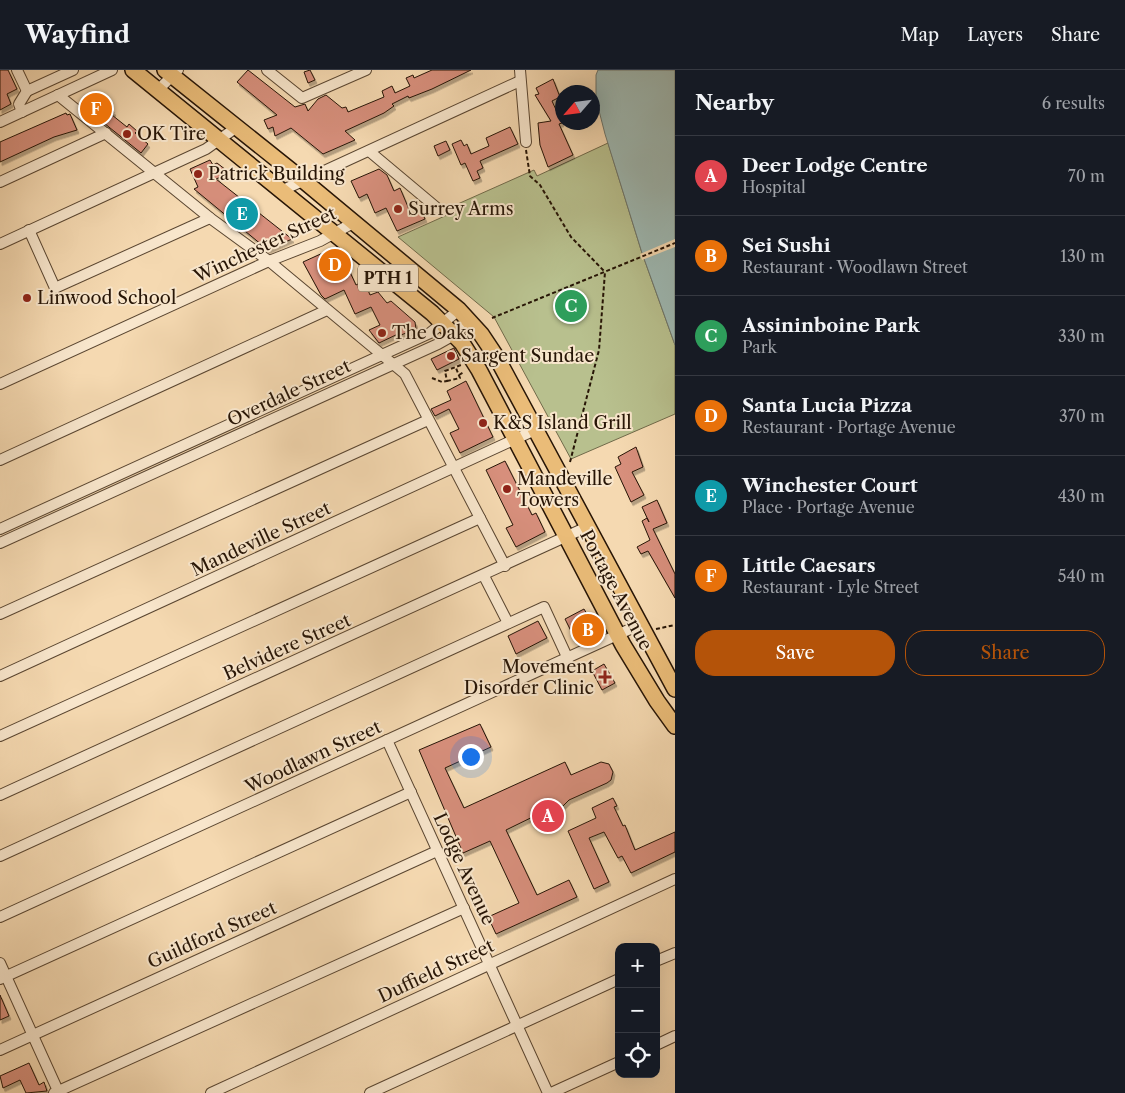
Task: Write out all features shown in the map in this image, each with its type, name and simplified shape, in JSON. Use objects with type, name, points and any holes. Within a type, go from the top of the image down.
[{"type":"highway","name":"Portage Avenue","points":[[133,70],[283,190],[454,335],[479,370],[619,636],[656,701],[675,726]]},
{"type":"highway","name":"Portage Avenue","points":[[171,72],[464,315],[497,358],[587,527],[646,627],[675,689]]},
{"type":"street","points":[[17,70],[27,92]]},
{"type":"street","points":[[22,112],[19,104],[27,92],[73,70]]},
{"type":"street","points":[[0,122],[112,70]]},
{"type":"street","points":[[267,70],[302,98],[366,70]]},
{"type":"street","points":[[158,90],[171,72]]},
{"type":"street","points":[[283,190],[369,151],[520,75],[526,142]]},
{"type":"street","points":[[58,96],[210,218],[269,261],[405,374],[505,566]]},
{"type":"street","points":[[0,244],[206,149],[237,127]]},
{"type":"street","points":[[0,182],[106,133]]},
{"type":"street","points":[[369,151],[437,208]]},
{"type":"street","points":[[29,230],[55,288],[210,218]]},
{"type":"street","name":"Winchester Street","points":[[0,384],[269,261],[320,241],[333,232],[353,223]]},
{"type":"street","points":[[0,460],[327,310]]},
{"type":"street","name":"Overdale Street","points":[[0,529],[430,333],[443,324],[464,315]]},
{"type":"street","name":"Overdale Street","points":[[0,543],[438,344],[454,335],[464,315]]},
{"type":"street","points":[[0,614],[428,420]]},
{"type":"street","name":"Mandeville Street","points":[[0,676],[454,469],[535,430]]},
{"type":"street","points":[[113,477],[118,489]]},
{"type":"street","points":[[0,736],[480,518]]},
{"type":"street","name":"Belvidere Street","points":[[0,795],[484,576],[587,527]]},
{"type":"street","points":[[484,576],[508,624]]},
{"type":"street","points":[[0,856],[544,607],[568,659]]},
{"type":"street","name":"Woodlawn Street","points":[[0,917],[387,740],[619,636],[646,627]]},
{"type":"street","name":"Lodge Avenue","points":[[387,740],[550,1093]]},
{"type":"street","points":[[3,978],[411,792]]},
{"type":"street","name":"Guildford Street","points":[[0,1050],[437,851]]},
{"type":"street","name":"Duffield Street","points":[[211,1093],[675,879]]},
{"type":"street","points":[[0,963],[3,978],[33,1035],[57,1092],[464,908]]},
{"type":"street","points":[[660,959],[675,953]]},
{"type":"street","points":[[370,1093],[615,981]]},
{"type":"street","points":[[660,1043],[675,1036]]},
{"type":"street","points":[[550,1093],[615,1064]]},
{"type":"path","points":[[526,142],[530,176],[540,185],[571,237],[605,272],[599,350],[570,462]]},
{"type":"path","points":[[492,318],[675,243]]},
{"type":"path","points":[[447,381],[445,371],[461,365]]},
{"type":"path","points":[[455,368],[459,375]]},
{"type":"path","points":[[432,378],[442,382],[460,378],[459,375],[464,372]]},
{"type":"path","points":[[646,627],[675,625]]},
{"type":"green space","points":[[608,143],[642,253],[675,345],[675,414],[571,459],[494,317],[398,237],[456,211],[451,207],[534,170],[537,176]]},
{"type":"water","points":[[598,70],[675,70],[675,345],[642,253],[605,134],[600,115],[600,85],[596,85]]},
{"type":"pier","points":[[675,239],[675,247],[642,260],[640,254]]},
{"type":"building","points":[[0,70],[8,70],[17,89],[7,94],[11,104],[0,110]]},
{"type":"building","points":[[248,70],[295,107],[305,104],[308,111],[318,99],[326,95],[342,108],[346,107],[348,112],[384,97],[382,91],[392,86],[395,93],[410,86],[406,78],[413,75],[414,78],[432,70],[471,70],[432,89],[409,98],[408,96],[392,104],[394,106],[384,113],[345,131],[355,140],[323,154],[291,128],[275,136],[273,127],[268,129],[264,120],[277,115],[237,82]]},
{"type":"building","points":[[310,70],[315,80],[308,83],[304,72]]},
{"type":"building","points":[[553,79],[555,85],[555,100],[552,101],[555,108],[555,130],[562,130],[573,155],[548,167],[540,145],[538,123],[551,121],[535,95],[539,94],[536,88]]},
{"type":"building","points":[[92,95],[114,112],[112,115],[127,127],[129,124],[137,131],[135,133],[148,144],[141,153],[83,106]]},
{"type":"building","points":[[66,113],[67,115],[70,114],[77,130],[54,137],[0,162],[0,142]]},
{"type":"building","points":[[510,127],[518,144],[480,161],[483,168],[477,171],[480,178],[473,181],[465,163],[461,165],[452,144],[461,140],[464,146],[467,144],[471,154],[489,146],[486,138]]},
{"type":"building","points":[[446,141],[450,150],[438,156],[434,146]]},
{"type":"building","points":[[210,160],[213,165],[217,163],[230,173],[216,179],[292,239],[268,250],[194,189],[198,187],[190,169]]},
{"type":"building","points":[[379,169],[387,175],[394,191],[400,188],[411,214],[421,210],[425,219],[397,231],[386,208],[375,213],[367,194],[359,198],[351,181]]},
{"type":"building","points":[[325,252],[349,270],[356,285],[364,281],[370,295],[378,292],[387,303],[391,301],[415,322],[416,329],[401,335],[400,333],[379,343],[369,330],[380,325],[371,307],[355,314],[344,290],[325,299],[303,262]]},
{"type":"building","points":[[454,348],[459,359],[437,370],[431,359]]},
{"type":"building","points":[[466,381],[493,437],[460,453],[450,433],[459,429],[449,409],[435,416],[431,409],[451,400],[447,391]]},
{"type":"building","points":[[636,447],[643,467],[632,472],[644,495],[631,502],[615,467],[621,464],[618,457]]},
{"type":"building","points":[[505,461],[532,515],[536,513],[545,532],[516,547],[506,528],[513,525],[486,470]]},
{"type":"building","points":[[657,500],[667,523],[653,529],[675,574],[675,598],[648,551],[641,554],[637,547],[650,540],[642,521],[647,518],[649,522],[642,507]]},
{"type":"building","points":[[584,609],[597,631],[576,641],[565,619]]},
{"type":"building","points":[[538,621],[547,638],[516,654],[508,636]]},
{"type":"building","points":[[604,664],[615,683],[602,690],[592,671]]},
{"type":"building","points":[[480,724],[491,747],[445,768],[464,808],[565,762],[571,775],[601,762],[609,764],[613,772],[611,780],[607,783],[569,800],[563,806],[553,807],[506,830],[537,895],[569,880],[577,897],[496,934],[488,917],[519,903],[490,841],[463,853],[419,750]]},
{"type":"building","points":[[613,798],[617,806],[614,807],[623,826],[625,825],[635,850],[675,832],[675,852],[631,873],[622,856],[618,858],[604,832],[589,838],[609,882],[594,889],[568,831],[596,818],[592,808]]},
{"type":"building","points":[[0,995],[9,1016],[0,1020]]},
{"type":"building","points":[[29,1063],[39,1085],[44,1082],[47,1091],[26,1093],[20,1080],[3,1088],[0,1076]]},
{"type":"place","name":"Little Caesars","points":[[96,109]]},
{"type":"place","name":"OK Tire","points":[[127,134]]},
{"type":"place","name":"Patrick Building","points":[[198,174]]},
{"type":"place","name":"Surrey Arms","points":[[398,209]]},
{"type":"place","name":"Winchester Court","points":[[242,214]]},
{"type":"place","name":"Santa Lucia Pizza","points":[[335,265]]},
{"type":"place","name":"Linwood School","points":[[27,298]]},
{"type":"place","name":"Assininboine Park","points":[[571,306]]},
{"type":"place","name":"The Oaks","points":[[382,333]]},
{"type":"place","name":"Sargent Sundae","points":[[451,356]]},
{"type":"place","name":"K&S Island Grill","points":[[483,423]]},
{"type":"place","name":"Mandeville Towers","points":[[507,489]]},
{"type":"place","name":"Sei Sushi","points":[[588,630]]},
{"type":"place","name":"Movement Disorder Clinic","points":[[605,677]]},
{"type":"place","name":"Deer Lodge Centre","points":[[548,816]]}]
